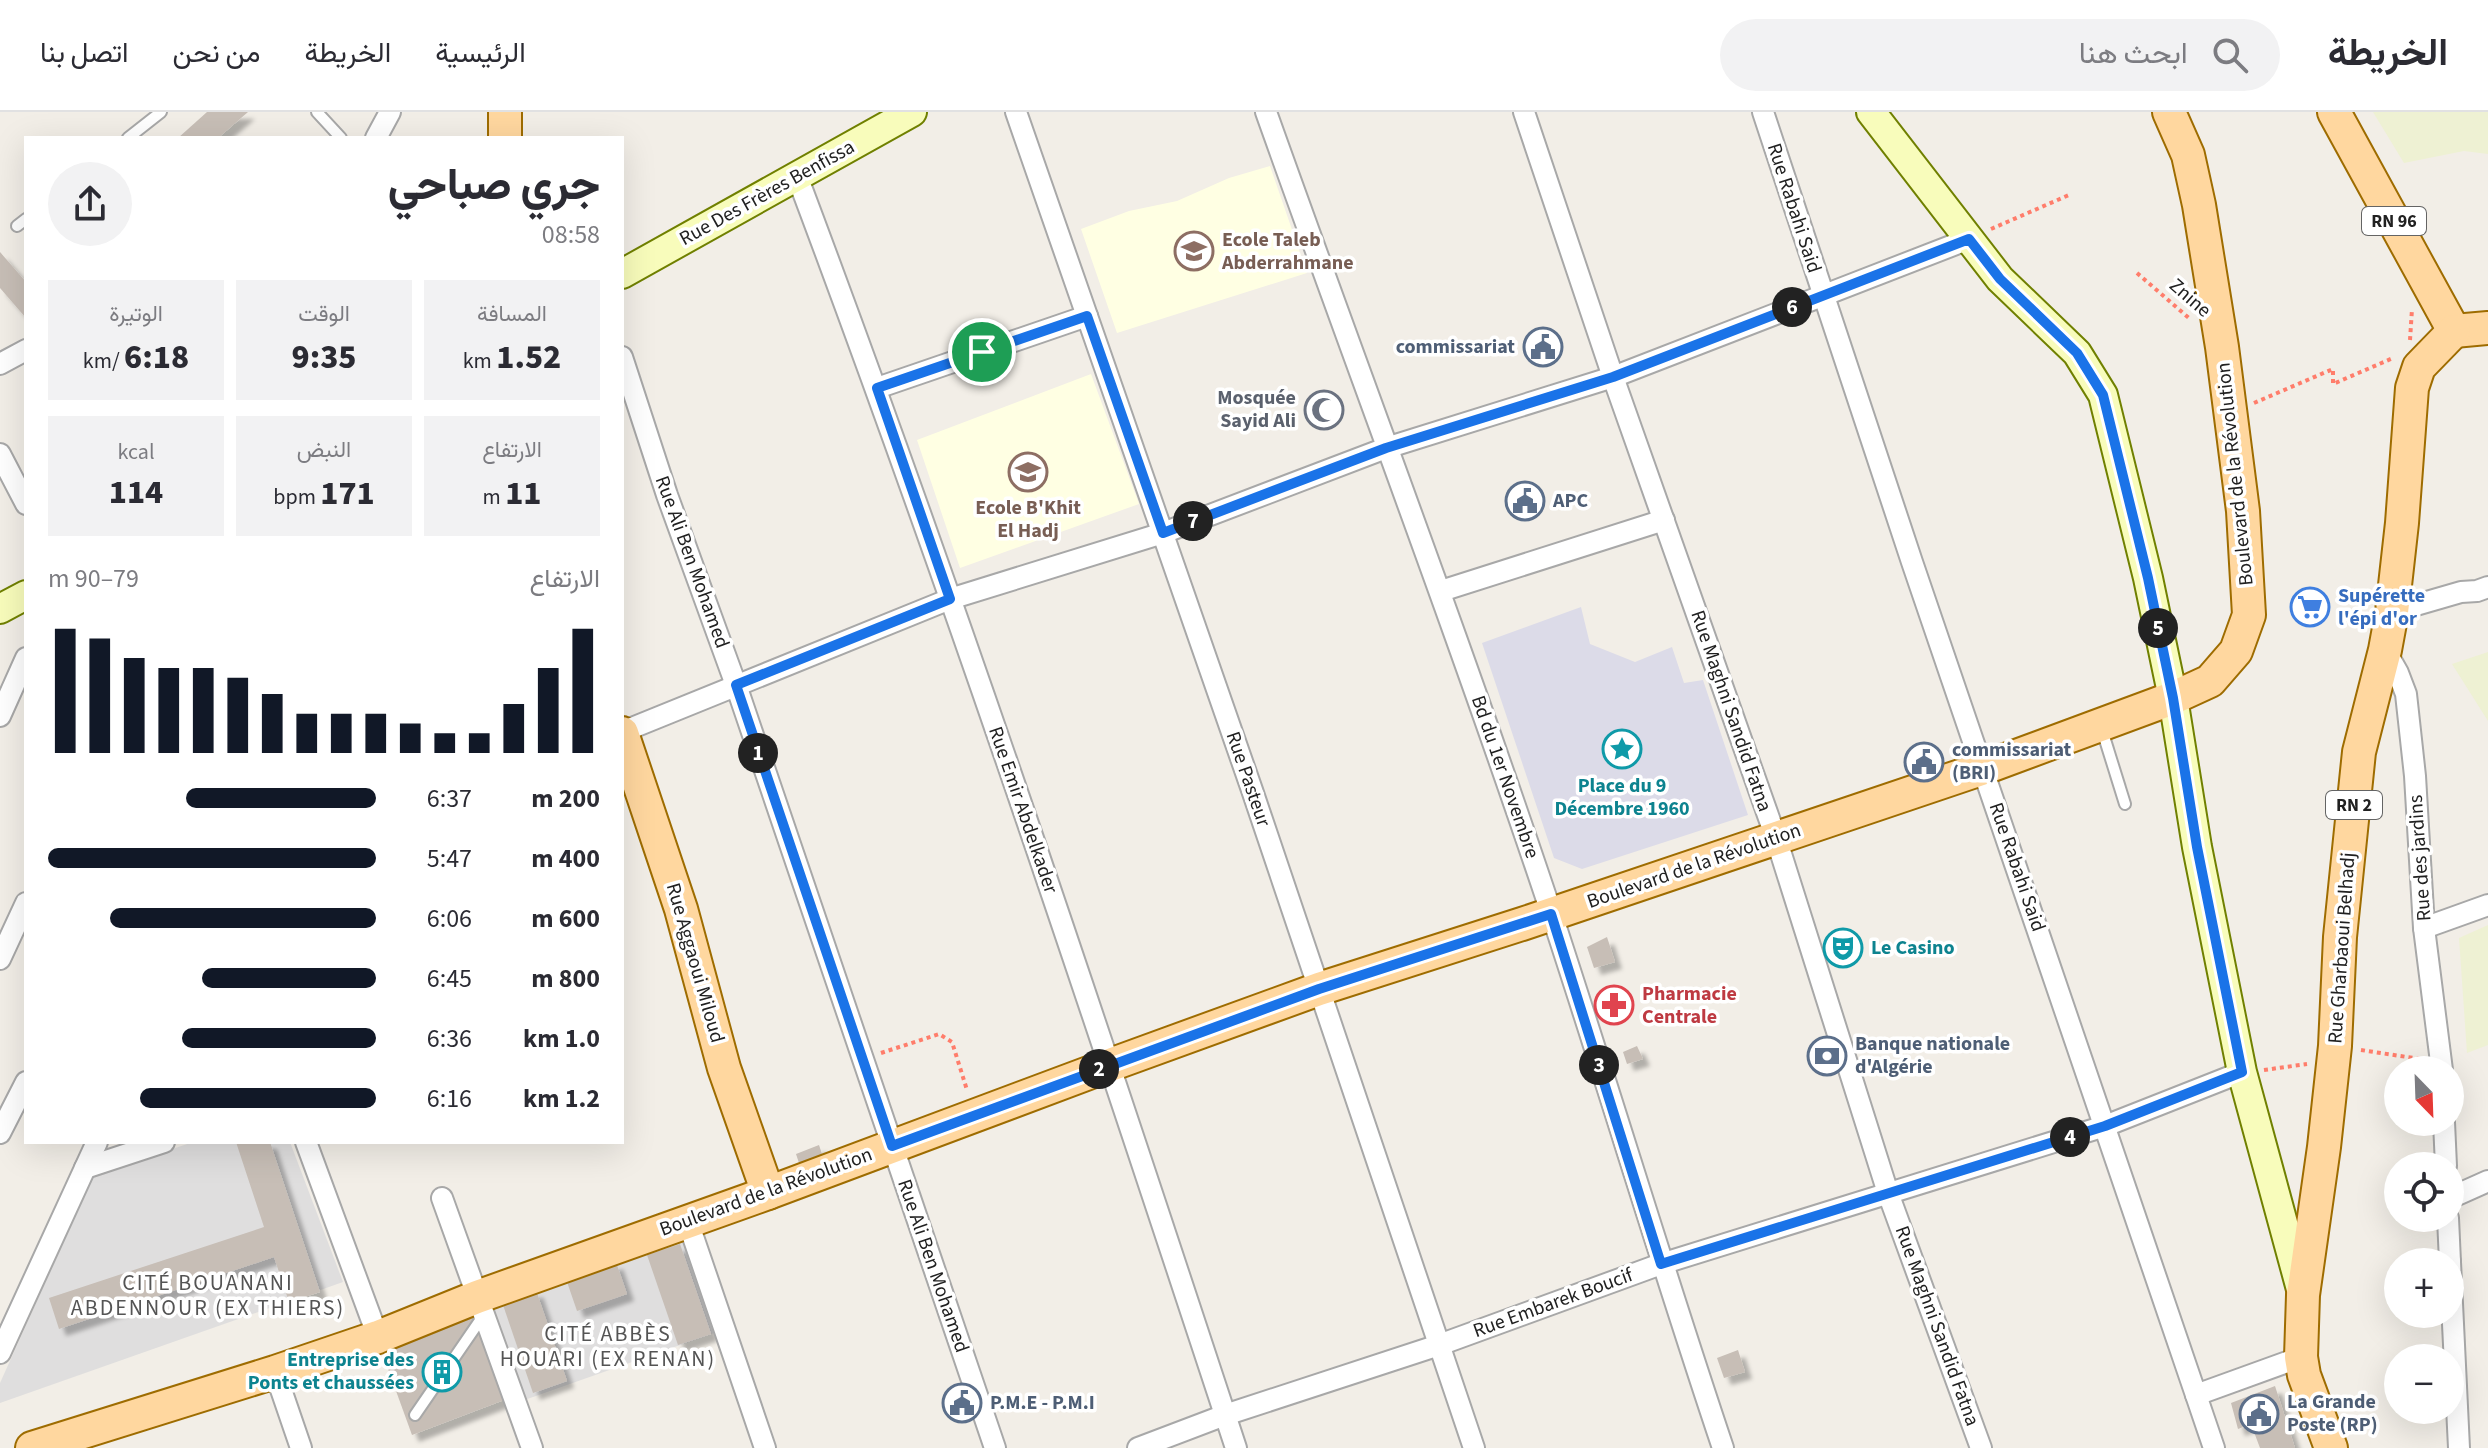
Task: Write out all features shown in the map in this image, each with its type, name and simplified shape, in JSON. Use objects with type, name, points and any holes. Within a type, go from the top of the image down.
[{"type":"main road","points":[[505,112],[505,136]]},
{"type":"main road","name":"Rue Des Frères Benfissa","points":[[624,273],[912,112]]},
{"type":"main road","points":[[1871,112],[2000,279],[2077,353],[2103,395],[2148,578],[2173,698],[2197,847],[2242,1072],[2303,1295]]},
{"type":"main road","name":"Boulevard de la Révolution","points":[[32,1448],[480,1306],[688,1222],[1319,989],[1549,906],[1776,838],[1984,768],[2173,698],[2210,681],[2236,651],[2249,615],[2243,511],[2199,205],[2188,155],[2169,112]]},
{"type":"main road","name":"RN 96","points":[[2334,112],[2454,331]]},
{"type":"main road","points":[[2454,331],[2488,328]]},
{"type":"main road","name":"Rue Gharbaoui Belhadj","points":[[2303,1295],[2334,1054],[2340,937],[2359,752],[2392,612],[2412,388],[2419,367],[2454,331]]},
{"type":"main road","points":[[0,609],[24,596]]},
{"type":"main road","name":"Rue Aggaoui Miloud","points":[[624,738],[681,909],[724,1068],[768,1193]]},
{"type":"main road","name":"RN 2","points":[[2303,1295],[2301,1357],[2304,1375],[2331,1448]]},
{"type":"street","points":[[377,136],[390,112]]},
{"type":"street","name":"Rue Pasteur","points":[[1016,112],[1163,533],[1474,1448]]},
{"type":"street","name":"Bd du 1er Novembre","points":[[1266,112],[1386,448],[1441,591],[1549,906],[1661,1264],[1723,1448]]},
{"type":"street","name":"Rue Maghni Sandid Fatna","points":[[1524,112],[1613,377],[1776,838],[1888,1193],[1981,1448]]},
{"type":"street","name":"Rue Rabahi Said","points":[[1763,112],[1912,562],[2214,1448]]},
{"type":"street","name":"Rue Emir Abdelkader","points":[[797,176],[877,388],[950,599],[1110,1065],[1236,1448]]},
{"type":"street","points":[[624,731],[950,599],[1163,533],[1386,448],[1613,377],[1969,239]]},
{"type":"street","points":[[877,388],[1087,316]]},
{"type":"street","points":[[0,364],[24,351]]},
{"type":"street","name":"Rue Ali Ben Mohamed","points":[[624,363],[995,1448]]},
{"type":"street","points":[[0,454],[24,500]]},
{"type":"street","points":[[1441,591],[1664,520]]},
{"type":"street","points":[[2392,612],[2488,587]]},
{"type":"street","name":"Rue des jardins","points":[[2385,650],[2406,694],[2415,776],[2424,928],[2441,1056]]},
{"type":"street","points":[[0,716],[24,662]]},
{"type":"street","points":[[2424,928],[2488,905]]},
{"type":"street","points":[[0,959],[24,907]]},
{"type":"street","name":"Rue Embarek Boucif","points":[[1138,1448],[1225,1415],[1439,1345],[1661,1264],[2105,1126],[2242,1072]]},
{"type":"street","points":[[0,1133],[24,1086]]},
{"type":"street","points":[[0,1353],[96,1144]]},
{"type":"street","points":[[85,1168],[158,1144]]},
{"type":"street","points":[[307,1144],[378,1337]]},
{"type":"street","points":[[2464,1192],[2488,1181]]},
{"type":"street","points":[[442,1198],[532,1448]]},
{"type":"street","points":[[688,1222],[765,1448]]},
{"type":"street","points":[[2453,1328],[2459,1448]]},
{"type":"street","points":[[2196,1395],[2301,1357]]},
{"type":"street","points":[[275,1372],[301,1448]]},
{"type":"lane","points":[[131,136],[161,112]]},
{"type":"lane","points":[[317,112],[339,136]]},
{"type":"lane","points":[[2100,724],[2125,804]]},
{"type":"lane","points":[[415,1415],[480,1306]]},
{"type":"path","points":[[1969,239],[2069,195]]},
{"type":"path","name":"Znine","points":[[2137,273],[2190,319]]},
{"type":"path","points":[[2410,351],[2413,296],[2424,277]]},
{"type":"path","points":[[2230,414],[2333,369],[2333,384],[2397,356]]},
{"type":"path","points":[[862,1059],[939,1034],[952,1042],[975,1115]]},
{"type":"path","points":[[2242,1072],[2334,1054],[2384,1060]]},
{"type":"shaded area","points":[[2373,112],[2488,112],[2488,154],[2464,151],[2404,163]]},
{"type":"shaded area","name":"Ecole Taleb Abderrahmane","points":[[1270,166],[1307,273],[1117,333],[1081,229],[1129,211],[1177,201],[1229,178]]},
{"type":"shaded area","name":"Ecole B'Khit El Hadj","points":[[1091,374],[1139,504],[960,568],[917,440]]},
{"type":"shaded area","name":"Place du 9 Décembre 1960","points":[[1581,607],[1590,644],[1635,662],[1672,647],[1684,683],[1703,680],[1748,815],[1582,869],[1554,858],[1482,643]]},
{"type":"shaded area","points":[[2488,652],[2488,721],[2452,664]]},
{"type":"shaded area","points":[[2488,925],[2488,1045],[2467,1053],[2459,938]]},
{"type":"shaded area","points":[[187,1144],[291,1144],[343,1282],[0,1403],[0,1383],[93,1176]]},
{"type":"shaded area","points":[[682,1230],[717,1332],[516,1403],[482,1301]]},
{"type":"building","points":[[207,112],[248,112],[220,136],[180,136]]},
{"type":"building","points":[[0,252],[24,280],[24,316],[0,288]]},
{"type":"building","points":[[1607,937],[1615,962],[1594,968],[1587,947]]},
{"type":"building","points":[[1637,1046],[1643,1059],[1627,1064],[1623,1052]]},
{"type":"building","points":[[237,1144],[271,1144],[320,1292],[289,1302],[274,1257],[59,1329],[49,1298],[264,1227]]},
{"type":"building","points":[[819,1145],[825,1163],[802,1172],[796,1154]]},
{"type":"building","points":[[680,1244],[711,1334],[678,1345],[647,1255]]},
{"type":"building","points":[[616,1262],[627,1294],[577,1311],[566,1279]]},
{"type":"building","points":[[536,1290],[567,1381],[533,1393],[502,1302]]},
{"type":"building","name":"Entreprise des Ponts et chaussées","points":[[470,1306],[504,1400],[412,1435],[379,1344]]},
{"type":"building","points":[[1738,1350],[1745,1372],[1724,1378],[1717,1358]]},
{"type":"building","name":"La Grande Poste (RP)","points":[[2275,1386],[2295,1448],[2260,1448],[2251,1424],[2238,1429],[2231,1403]]},
{"type":"place","name":"Ecole Taleb Abderrahmane","points":[[1194,251]]},
{"type":"place","name":"commissariat","points":[[1543,347]]},
{"type":"place","name":"Mosquée Sayid Ali","points":[[1324,410]]},
{"type":"place","name":"Ecole B'Khit El Hadj","points":[[1028,472]]},
{"type":"place","name":"APC","points":[[1525,501]]},
{"type":"place","name":"Supérette l'épi d'or","points":[[2310,607]]},
{"type":"place","name":"Place du 9 Décembre 1960","points":[[1622,749]]},
{"type":"place","name":"commissariat (BRI)","points":[[1924,762]]},
{"type":"place","name":"Le Casino","points":[[1843,948]]},
{"type":"place","name":"Pharmacie Centrale","points":[[1614,1005]]},
{"type":"place","name":"Banque nationale d'Algérie","points":[[1827,1056]]},
{"type":"place","name":"Entreprise des Ponts et chaussées","points":[[442,1372]]},
{"type":"place","name":"P.M.E - P.M.I","points":[[962,1403]]},
{"type":"place","name":"La Grande Poste (RP)","points":[[2259,1414]]},
{"type":"district","name":"CITÉ BOUANANI ABDENNOUR (EX THIERS)","points":[[208,1296]]},
{"type":"district","name":"CITÉ ABBÈS HOUARI (EX RENAN)","points":[[608,1346]]},
{"type":"route","points":[[1969,239],[2000,279],[2077,353],[2103,395],[2148,578],[2173,698],[2197,847],[2242,1072],[2105,1126],[1661,1264],[1551,914],[1319,989],[892,1146],[736,685],[950,599],[877,388],[982,352],[1087,316],[1163,533],[1386,448],[1613,377],[1969,239]]}]
